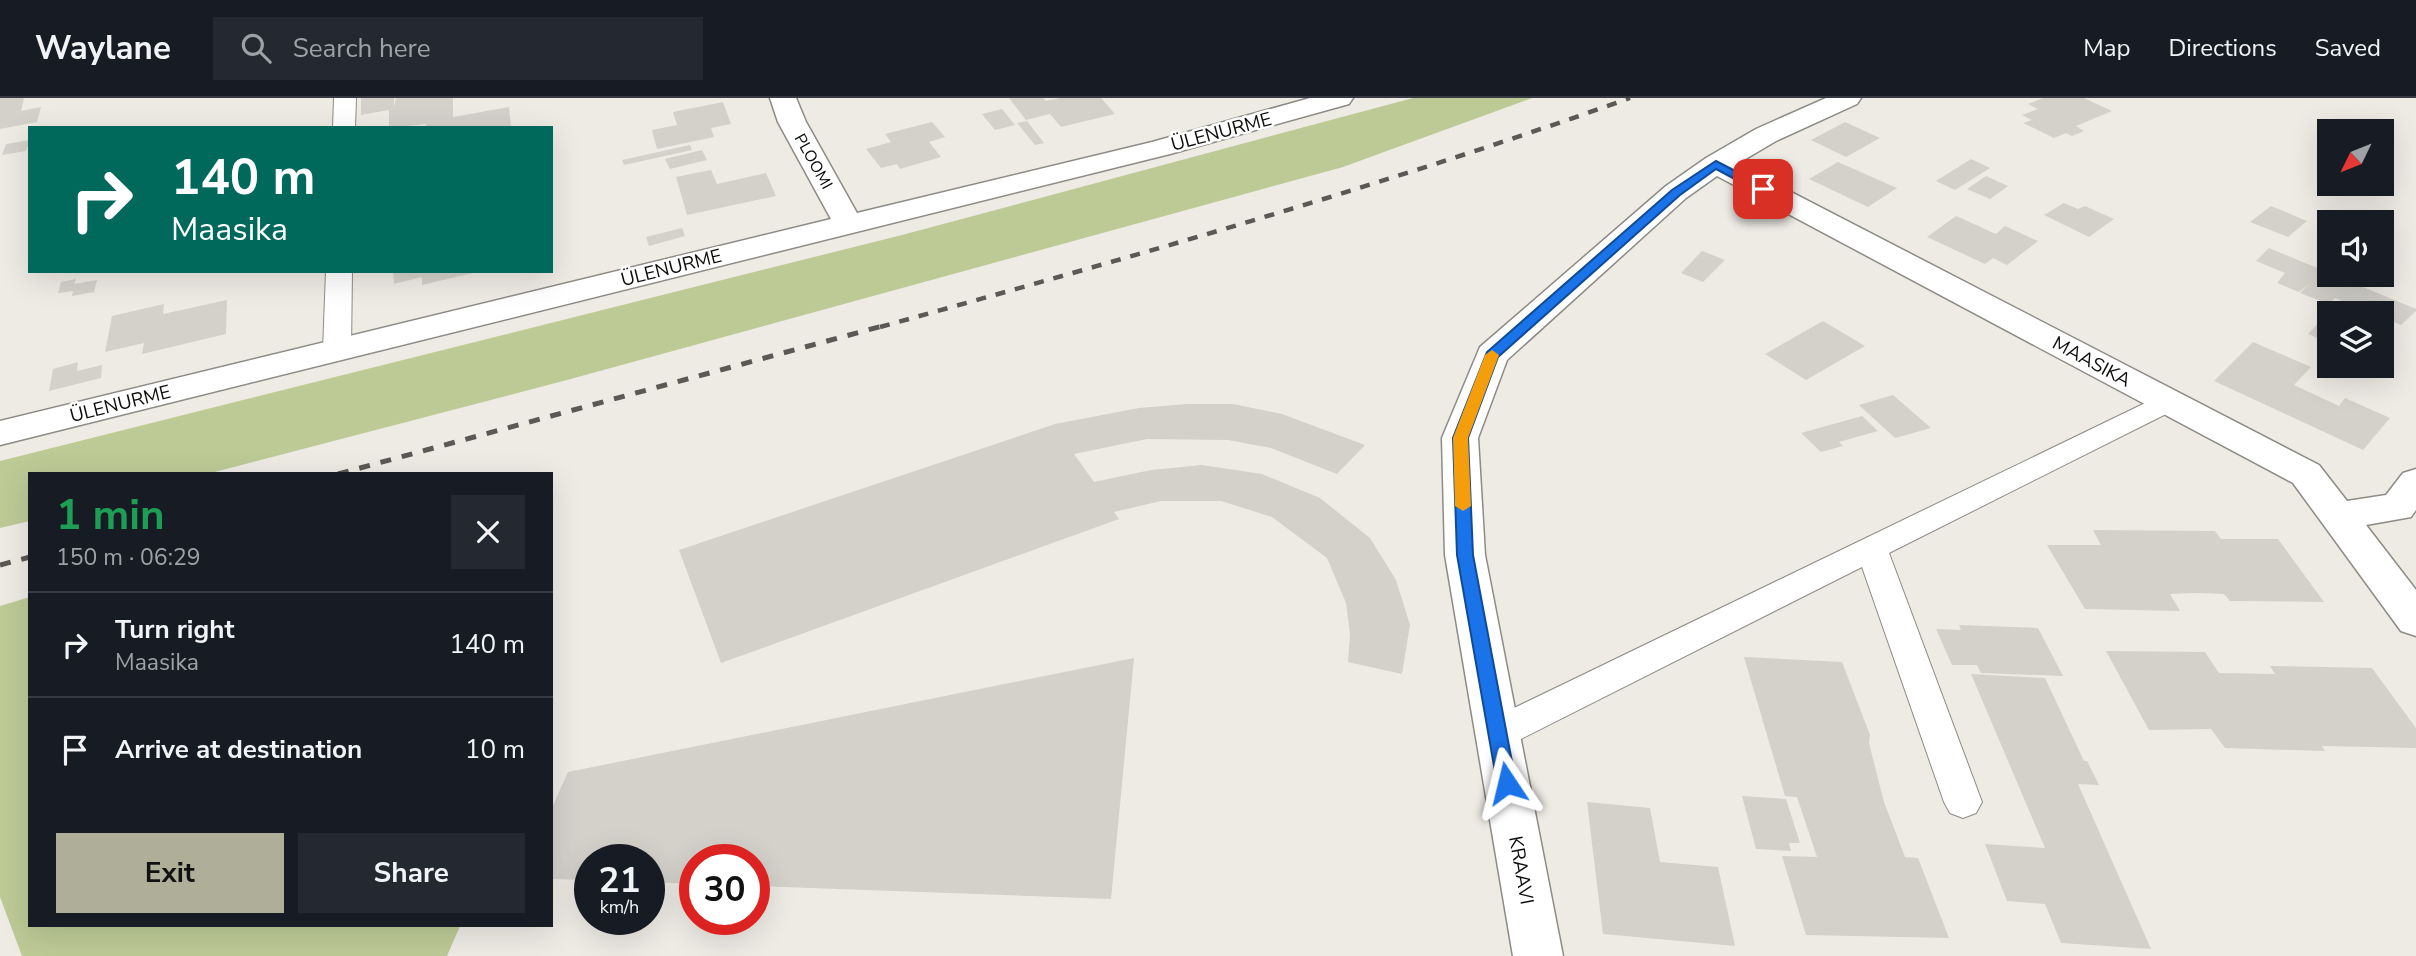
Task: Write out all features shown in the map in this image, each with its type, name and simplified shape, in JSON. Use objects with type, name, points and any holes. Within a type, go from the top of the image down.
[{"type":"street","name":"PLOOMI","points":[[783,98],[792,122],[848,223]]},
{"type":"street","name":"ÜLENURME","points":[[0,433],[1160,148],[1340,98]]},
{"type":"street","name":"KRAAVI","points":[[1538,956],[1465,555],[1460,438],[1492,355],[1676,192],[1716,164],[1766,135],[1848,98]]},
{"type":"street","name":"MAASIKA","points":[[1716,164],[2306,474],[2416,620]]},
{"type":"street","points":[[2338,516],[2398,507],[2416,482]]},
{"type":"lane","points":[[344,126],[345,98]]},
{"type":"lane","points":[[337,350],[340,273]]},
{"type":"lane","points":[[1498,733],[2168,401]]},
{"type":"lane","points":[[1871,548],[1963,802]]},
{"type":"green space","points":[[1413,98],[1532,98],[1343,167],[567,380],[215,472],[28,472],[28,521],[0,528],[0,461],[902,235]]},
{"type":"green space","points":[[28,598],[28,927],[460,927],[447,956],[22,956],[0,897],[0,606]]},
{"type":"building","points":[[0,98],[24,98],[21,111],[41,107],[37,122],[0,129]]},
{"type":"building","points":[[361,98],[394,98],[394,107],[396,98],[453,98],[453,117],[509,107],[511,126],[389,126],[389,110],[361,115]]},
{"type":"building","points":[[1009,98],[1043,98],[1046,101],[1060,98],[1101,98],[1115,114],[1061,127],[1050,114],[1026,120]]},
{"type":"building","points":[[2043,98],[2084,98],[2112,111],[2076,126],[2084,131],[2072,136],[2066,133],[2054,138],[2023,123],[2032,120],[2022,115],[2038,109],[2028,104]]},
{"type":"building","points":[[723,102],[731,124],[711,128],[714,137],[657,149],[652,130],[677,125],[673,112]]},
{"type":"building","points":[[1002,109],[1015,125],[995,130],[982,114]]},
{"type":"building","points":[[1027,121],[1044,143],[1035,145],[1017,123]]},
{"type":"building","points":[[932,122],[945,137],[929,142],[941,157],[900,169],[897,164],[881,168],[866,149],[891,142],[885,134]]},
{"type":"building","points":[[1845,122],[1880,138],[1846,157],[1811,140]]},
{"type":"building","points":[[28,140],[26,151],[2,155],[6,144]]},
{"type":"building","points":[[690,145],[692,150],[624,165],[622,160]]},
{"type":"building","points":[[702,150],[707,160],[670,169],[665,159]]},
{"type":"building","points":[[1971,159],[1990,168],[1955,190],[1936,181]]},
{"type":"building","points":[[1838,162],[1897,188],[1868,207],[1809,179]]},
{"type":"building","points":[[711,170],[717,184],[766,173],[776,196],[687,215],[676,177]]},
{"type":"building","points":[[1986,176],[2008,186],[1990,199],[1967,189]]},
{"type":"building","points":[[2064,203],[2078,209],[2085,206],[2114,219],[2089,237],[2044,215]]},
{"type":"building","points":[[2271,206],[2307,221],[2288,237],[2250,222]]},
{"type":"building","points":[[1956,216],[1996,234],[2005,226],[2038,241],[2007,265],[1993,258],[1985,264],[1927,237]]},
{"type":"building","points":[[682,228],[685,236],[649,246],[646,237]]},
{"type":"building","points":[[2269,248],[2317,268],[2317,287],[2363,287],[2416,309],[2416,311],[2401,325],[2394,322],[2394,301],[2342,301],[2335,298],[2332,301],[2321,301],[2300,293],[2309,284],[2299,292],[2277,283],[2285,273],[2256,261]]},
{"type":"building","points":[[1702,251],[1725,260],[1703,282],[1681,273]]},
{"type":"building","points":[[393,273],[473,273],[422,285],[422,277],[394,284]]},
{"type":"building","points":[[76,279],[74,284],[97,280],[94,292],[72,296],[73,291],[58,293],[61,282]]},
{"type":"building","points":[[227,300],[226,334],[142,354],[144,343],[105,352],[112,316],[164,304],[163,314]]},
{"type":"building","points":[[1823,321],[1865,346],[1806,380],[1765,354]]},
{"type":"building","points":[[2317,325],[2317,338],[2308,334]]},
{"type":"building","points":[[2253,342],[2311,367],[2294,385],[2339,406],[2345,398],[2390,418],[2363,450],[2214,381]]},
{"type":"building","points":[[78,362],[77,371],[102,365],[101,378],[49,391],[53,369]]},
{"type":"building","points":[[1893,395],[1931,428],[1895,438],[1859,405]]},
{"type":"building","points":[[1233,404],[1282,414],[1365,445],[1337,474],[1271,448],[1228,440],[1147,439],[1074,454],[1094,482],[1151,470],[1202,465],[1262,474],[1320,498],[1370,538],[1396,580],[1410,625],[1402,674],[1348,662],[1350,634],[1346,603],[1327,558],[1272,517],[1221,501],[1161,501],[1114,512],[1119,519],[721,663],[679,550],[1055,424],[1139,408]]},
{"type":"building","points":[[1862,416],[1878,431],[1839,442],[1843,446],[1821,452],[1801,433]]},
{"type":"building","points":[[2093,530],[2215,531],[2221,539],[2278,539],[2324,602],[2230,601],[2224,594],[2196,593],[2170,594],[2180,611],[2085,609],[2047,545],[2101,545]]},
{"type":"building","points":[[1959,625],[2038,628],[2063,676],[1981,673],[1977,665],[1952,665],[1936,629],[1961,630]]},
{"type":"building","points":[[2106,651],[2205,652],[2219,673],[2275,674],[2270,666],[2372,668],[2416,728],[2416,748],[2322,746],[2325,751],[2225,748],[2211,729],[2149,730]]},
{"type":"building","points":[[1744,657],[1842,662],[1870,735],[1869,743],[1884,802],[1905,857],[1918,858],[1949,938],[1806,935],[1782,856],[1817,857],[1797,797],[1785,796]]},
{"type":"building","points":[[1134,658],[1111,899],[770,887],[770,844],[679,844],[679,883],[665,883],[665,844],[574,844],[574,880],[553,879],[553,806],[568,772]]},
{"type":"building","points":[[1971,674],[2045,678],[2084,761],[2087,761],[2099,785],[2078,784],[2151,949],[2061,943],[2045,904],[2007,901],[1985,844],[2045,848]]},
{"type":"building","points":[[1742,796],[1786,799],[1800,843],[1789,843],[1791,851],[1756,849]]},
{"type":"building","points":[[1587,802],[1650,808],[1660,862],[1718,867],[1735,946],[1603,934]]},
{"type":"railway","points":[[880,327],[1351,191],[1630,98]]},
{"type":"railway","points":[[345,472],[886,325]]},
{"type":"railway","points":[[0,565],[28,558]]},
{"type":"slow traffic","points":[[1463,506],[1460,438],[1492,355]]},
{"type":"route","points":[[1507,783],[1465,555],[1460,438],[1492,355],[1676,192],[1716,164],[1763,189]]}]
